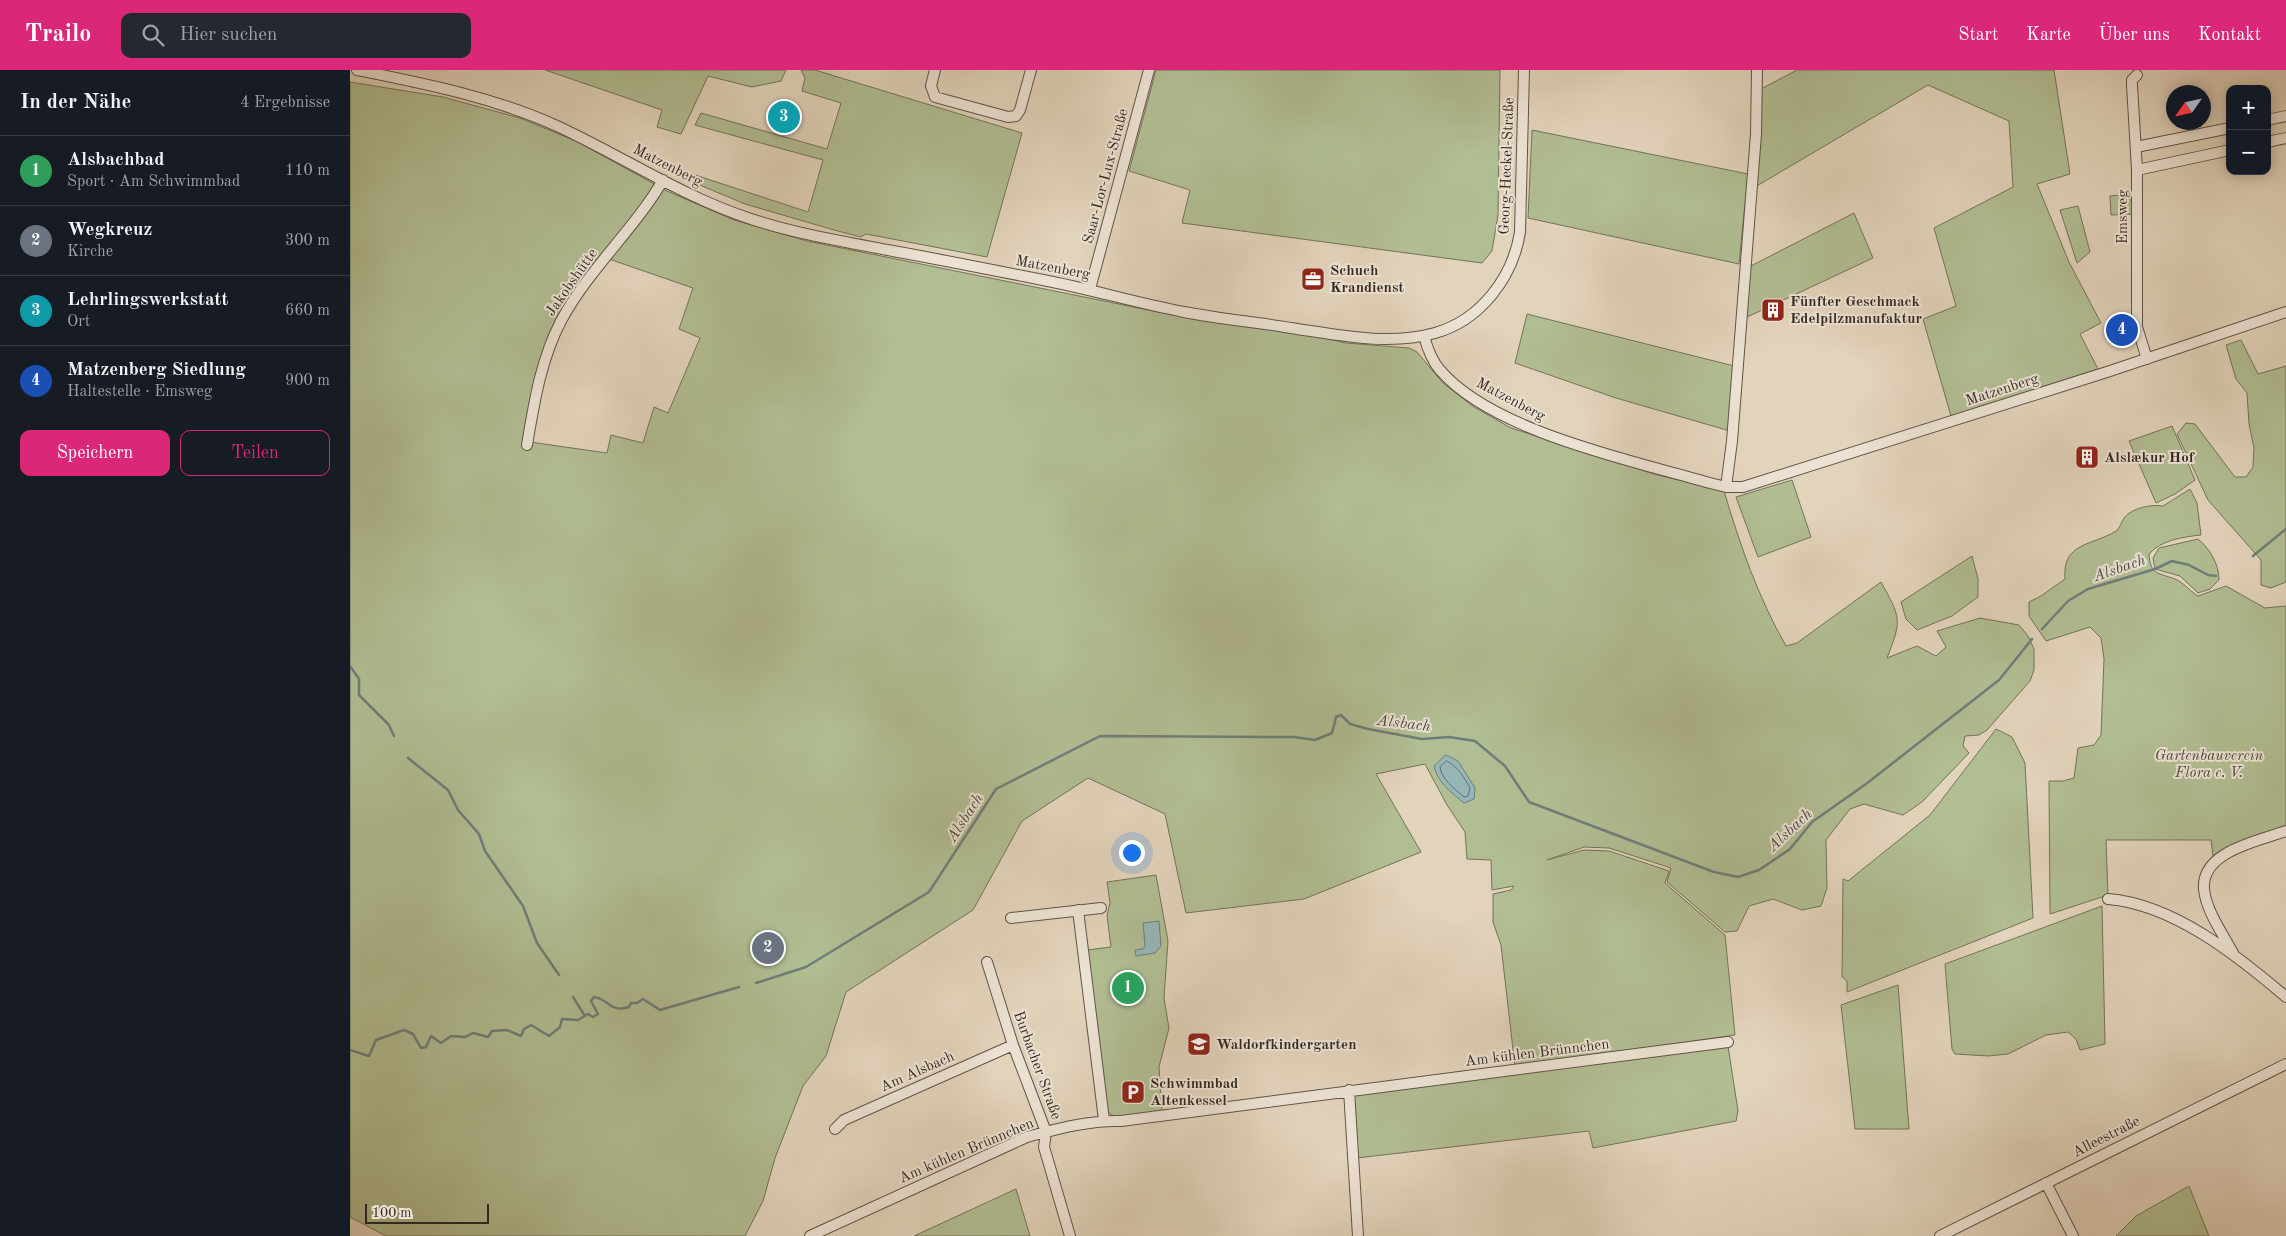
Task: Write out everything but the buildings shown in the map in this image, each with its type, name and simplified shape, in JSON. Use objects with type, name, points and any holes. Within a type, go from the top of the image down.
[{"type":"street","name":"Matzenberg","points":[[357,70],[464,92],[519,110],[559,127],[706,202],[756,221],[840,241],[1090,289],[1190,314],[1333,334],[1390,339],[1424,336],[1432,358],[1440,370],[1464,391],[1501,414],[1532,429],[1556,437],[1726,487],[1751,485],[2286,312]]},
{"type":"street","points":[[935,70],[931,86],[935,97],[1008,117],[1016,116],[1020,110],[1031,70]]},
{"type":"street","name":"Saar-Lor-Lux-Straße","points":[[1090,289],[1149,70]]},
{"type":"street","name":"Georg-Heckel-Straße","points":[[1424,336],[1452,326],[1477,311],[1493,294],[1515,253],[1520,232],[1524,70]]},
{"type":"street","points":[[1726,487],[1732,441],[1756,134],[1757,70]]},
{"type":"street","name":"Emsweg","points":[[2137,75],[2132,80],[2137,170],[2137,327],[2147,358]]},
{"type":"street","points":[[2271,119],[2286,116]]},
{"type":"street","points":[[2136,147],[2226,129]]},
{"type":"street","points":[[2271,141],[2286,138]]},
{"type":"street","points":[[2137,170],[2226,151]]},
{"type":"street","name":"Jakobshütte","points":[[527,445],[542,370],[561,322],[576,297],[663,180]]},
{"type":"street","points":[[2233,954],[2204,890],[2207,871],[2224,854],[2286,831]]},
{"type":"street","points":[[2108,899],[2126,900],[2182,923],[2233,954],[2286,997]]},
{"type":"street","points":[[1011,918],[1101,908]]},
{"type":"street","points":[[1078,910],[1104,1120]]},
{"type":"street","name":"Burbacher Straße","points":[[987,962],[1013,1045],[1046,1132],[1044,1147],[1070,1236]]},
{"type":"street","name":"Am kühlen Brünnchen","points":[[810,1236],[1018,1141],[1046,1132],[1104,1120],[1121,1122],[1349,1090],[1728,1042]]},
{"type":"street","name":"Am Alsbach","points":[[835,1129],[844,1120],[1013,1045]]},
{"type":"street","name":"Alleestraße","points":[[1940,1236],[2286,1064]]},
{"type":"street","points":[[1349,1090],[1358,1236]]},
{"type":"street","points":[[2046,1183],[2073,1236]]},
{"type":"green space","points":[[545,70],[786,70],[781,81],[752,87],[708,76],[681,134],[657,127],[662,110]]},
{"type":"green space","points":[[801,70],[815,70],[1022,133],[987,257],[866,234],[861,237],[834,230],[745,204],[683,178],[686,172],[808,212],[823,160],[695,125],[701,113],[827,149],[841,103],[802,91],[805,78]]},
{"type":"green space","points":[[1156,70],[1500,70],[1498,215],[1492,251],[1482,263],[1182,223],[1190,190],[1129,171]]},
{"type":"green space","points":[[1797,70],[2054,70],[2070,174],[2037,184],[2069,262],[2101,323],[2080,334],[2098,369],[1951,416],[1923,319],[1956,306],[1934,228],[2013,187],[2009,121],[1928,85],[1755,187],[1761,89]]},
{"type":"green space","points":[[350,82],[443,97],[520,118],[576,141],[667,191],[734,220],[807,241],[1193,319],[1320,337],[1346,343],[1409,348],[1417,352],[1443,383],[1474,407],[1511,428],[1654,474],[1724,491],[1750,570],[1786,646],[1797,643],[1881,582],[1896,612],[1897,619],[1895,635],[1887,658],[1917,646],[1936,656],[1946,647],[1937,631],[1980,618],[2019,625],[2028,636],[2034,649],[2034,670],[2030,681],[1987,730],[1979,735],[1965,736],[1963,746],[1969,753],[1922,802],[1903,815],[1864,804],[1850,809],[1826,840],[1827,888],[1821,906],[1802,910],[1773,899],[1749,906],[1737,931],[1725,932],[1667,882],[1671,868],[1609,848],[1584,847],[1547,860],[1584,850],[1609,851],[1669,871],[1665,883],[1725,935],[1735,1035],[1515,1067],[1501,945],[1493,922],[1493,894],[1511,890],[1514,886],[1492,890],[1491,860],[1467,859],[1465,832],[1447,805],[1425,764],[1376,774],[1421,852],[1304,899],[1186,913],[1165,814],[1088,778],[1022,821],[973,910],[846,992],[826,1056],[803,1086],[775,1158],[763,1201],[745,1236],[386,1236],[350,1217]],"holes":[[[609,259],[693,288],[679,329],[700,338],[668,413],[654,407],[643,443],[611,435],[607,453],[530,442],[544,375],[555,343],[575,305]]]},
{"type":"green space","points":[[1532,130],[1748,174],[1739,264],[1528,218]]},
{"type":"green space","points":[[2131,194],[2132,214],[2111,215],[2110,196]]},
{"type":"green space","points":[[2078,206],[2090,252],[2077,263],[2060,210]]},
{"type":"green space","points":[[1854,213],[1873,258],[1745,318],[1747,268]]},
{"type":"green space","points":[[1527,314],[1734,366],[1730,431],[1616,398],[1515,363]]},
{"type":"green space","points":[[2241,340],[2258,374],[2286,366],[2286,582],[2271,588],[2261,585],[2261,560],[2208,500],[2177,434],[2186,423],[2195,424],[2235,477],[2246,477],[2253,467],[2254,448],[2249,424],[2247,393],[2236,379],[2226,345]]},
{"type":"green space","points":[[2172,426],[2195,480],[2175,494],[2156,503],[2129,441]]},
{"type":"green space","points":[[1792,480],[1811,537],[1758,557],[1736,497]]},
{"type":"green space","name":"Gartenbauverein Flora e. V.","points":[[2190,489],[2197,503],[2201,535],[2166,542],[2154,549],[2149,554],[2153,570],[2178,580],[2198,596],[2226,586],[2265,608],[2286,606],[2286,826],[2239,843],[2213,856],[2211,840],[2106,840],[2108,895],[2050,914],[2049,781],[2063,781],[2074,778],[2078,748],[2094,745],[2101,735],[2104,659],[2101,638],[2090,627],[2046,641],[2029,616],[2029,602],[2065,579],[2065,567],[2068,558],[2080,547],[2116,531],[2124,518],[2131,512],[2148,506],[2163,506]]},
{"type":"green space","points":[[2198,539],[2213,557],[2219,574],[2219,580],[2210,589],[2198,593],[2180,576],[2155,569],[2153,558],[2159,548]]},
{"type":"green space","points":[[1972,556],[1978,579],[1978,597],[1952,616],[1917,630],[1906,619],[1901,602]]},
{"type":"green space","points":[[1996,729],[2012,737],[2025,763],[2033,918],[1847,992],[1847,981],[1842,977],[1843,879],[1848,881],[1930,815]]},
{"type":"green space","points":[[1156,875],[1168,941],[1164,998],[1169,1028],[1159,1067],[1162,1112],[1126,1118],[1113,1115],[1107,1111],[1087,950],[1111,947],[1107,915],[1110,903],[1107,882]]},
{"type":"green space","points":[[2102,906],[2105,1044],[2080,1050],[2076,1039],[2068,1032],[2046,1035],[2008,1054],[1988,1056],[1955,1054],[1952,1049],[1945,964]]},
{"type":"green space","points":[[1898,985],[1909,1129],[1855,1129],[1841,1005]]},
{"type":"green space","points":[[1728,1046],[1738,1111],[1736,1121],[1593,1148],[1589,1131],[1357,1158],[1354,1095]]},
{"type":"green space","points":[[2189,1186],[2209,1236],[2116,1236],[2136,1216]]},
{"type":"green space","points":[[1016,1189],[1030,1236],[914,1236]]},
{"type":"water","points":[[1446,755],[1458,761],[1475,788],[1474,799],[1464,803],[1438,777],[1434,766]]},
{"type":"water","points":[[1159,921],[1161,946],[1155,953],[1136,956],[1135,950],[1143,949],[1145,946],[1143,923]]},
{"type":"waterway","name":"Alsbach","points":[[2253,556],[2286,529]]},
{"type":"waterway","name":"Alsbach","points":[[2042,629],[2068,601],[2088,589],[2155,569],[2172,561],[2189,565],[2208,575],[2216,576]]},
{"type":"waterway","name":"Alsbach","points":[[756,983],[806,967],[929,892],[996,789],[1100,736],[1294,737],[1315,740],[1332,733],[1336,717],[1341,715],[1350,724],[1368,729],[1422,739],[1449,737],[1475,741],[1505,766],[1529,802],[1714,872],[1738,877],[1759,870],[1790,849],[1812,822],[1866,784],[1999,680],[2032,639]]},
{"type":"waterway","points":[[350,666],[359,679],[359,695],[389,725],[394,736]]},
{"type":"waterway","points":[[408,758],[448,790],[458,810],[479,834],[485,851],[523,906],[537,943],[559,975]]},
{"type":"waterway","name":"Alsbach","points":[[350,1050],[369,1056],[376,1040],[404,1030],[413,1034],[421,1048],[426,1047],[431,1036],[441,1043],[451,1036],[465,1037],[473,1033],[488,1037],[492,1031],[507,1030],[521,1036],[524,1029],[531,1025],[549,1036],[560,1027],[562,1019],[578,1020],[588,1014],[593,1017],[598,1014],[591,1001],[594,997],[618,1008],[629,1007],[631,1003],[637,1003],[643,999],[660,1010],[739,987]]},
{"type":"waterway","points":[[573,997],[585,1016]]},
{"type":"place","name":"Lehrlingswerkstatt","points":[[784,117]]},
{"type":"place","name":"Schuch Krandienst","points":[[1313,279]]},
{"type":"place","name":"Fünfter Geschmack Edelpilzmanufaktur","points":[[1773,310]]},
{"type":"place","name":"Matzenberg Siedlung","points":[[2122,330]]},
{"type":"place","name":"Alslækur Hof","points":[[2087,457]]},
{"type":"place","name":"Wegkreuz","points":[[768,948]]},
{"type":"place","name":"Alsbachbad","points":[[1128,988]]},
{"type":"place","name":"Waldorfkindergarten","points":[[1199,1044]]},
{"type":"place","name":"Schwimmbad Altenkessel","points":[[1133,1092]]}]
